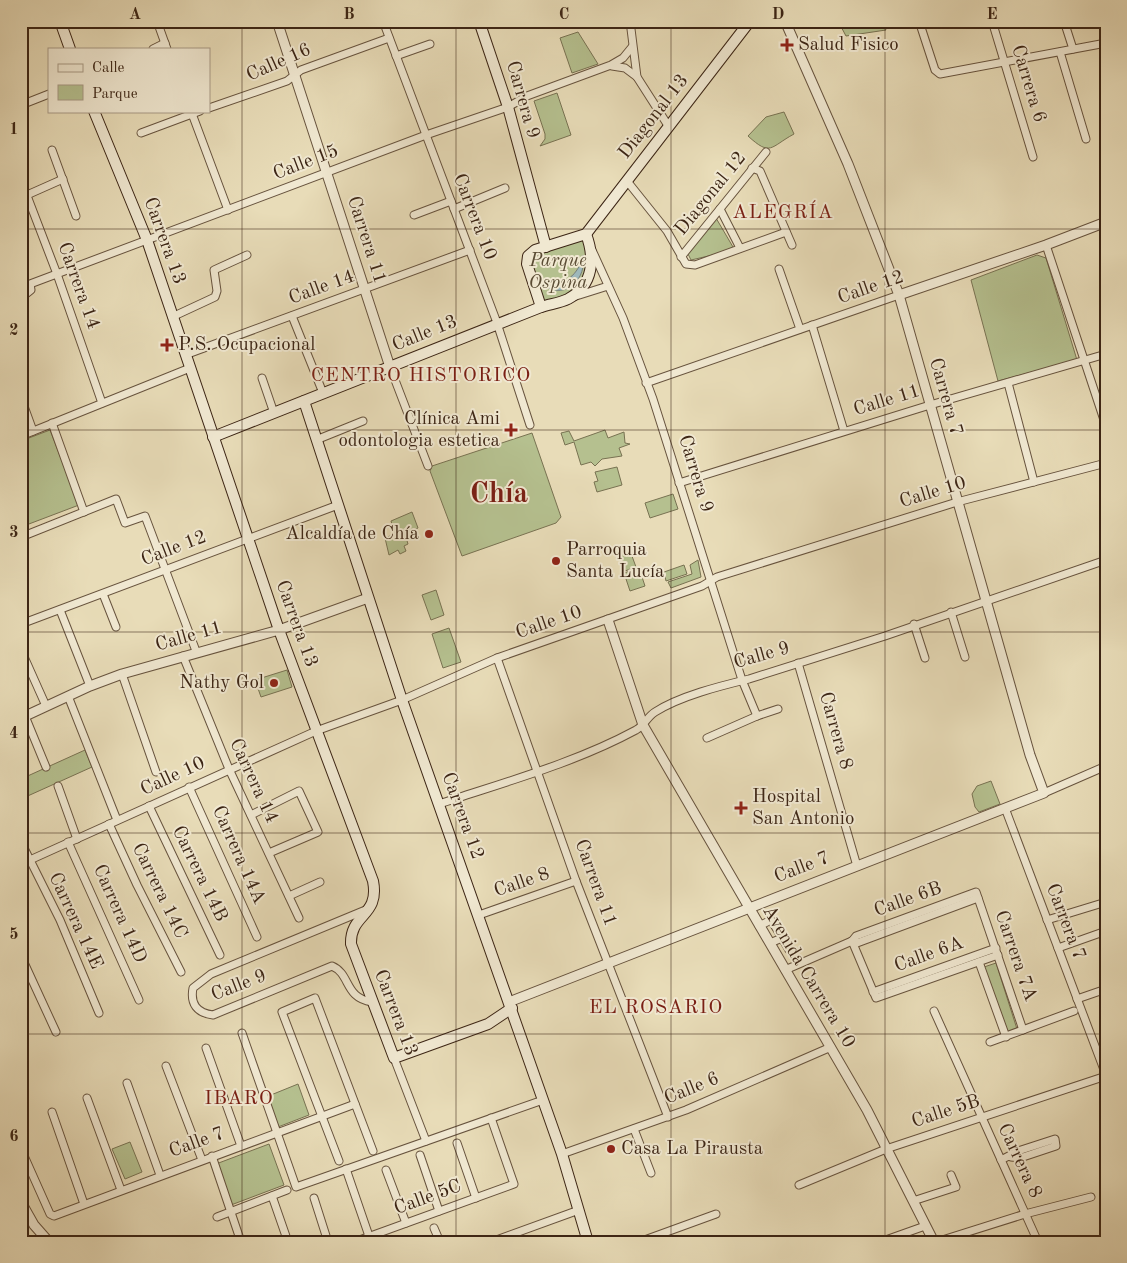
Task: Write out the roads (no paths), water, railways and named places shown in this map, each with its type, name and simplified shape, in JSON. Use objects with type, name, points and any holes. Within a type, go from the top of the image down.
[{"type":"main road","points":[[60,21],[70,48]]},
{"type":"main road","name":"Carrera 9","points":[[479,21],[508,107],[546,246]]},
{"type":"main road","name":"Diagonal 13","points":[[586,234],[750,21]]},
{"type":"main road","name":"Carrera 13","points":[[94,112],[147,240],[279,630],[373,881],[375,893],[371,908],[355,924],[350,938],[352,950],[394,1058]]},
{"type":"main road","points":[[541,307],[527,264],[528,256],[546,246],[586,234],[592,265],[589,276],[568,299]]},
{"type":"main road","name":"Calle 13","points":[[213,437],[497,324],[568,299]]},
{"type":"main road","name":"Carrera 12","points":[[304,401],[402,700],[562,1154],[588,1242]]},
{"type":"main road","name":"Calle 7","points":[[394,1058],[488,1024],[510,1005]]},
{"type":"street","points":[[157,21],[166,46]]},
{"type":"street","name":"Carrera 11","points":[[277,21],[390,367],[428,466]]},
{"type":"street","name":"Carrera 10","points":[[383,21],[497,324],[530,425]]},
{"type":"street","points":[[630,21],[637,76],[669,126]]},
{"type":"street","name":"Carrera 7","points":[[785,21],[845,156],[899,295],[985,601],[1030,755],[1044,793]]},
{"type":"street","points":[[919,21],[937,73],[1006,63],[1106,43]]},
{"type":"street","name":"Carrera 6","points":[[992,21],[1033,157]]},
{"type":"street","points":[[1064,21],[1073,49]]},
{"type":"street","name":"Calle 16","points":[[210,108],[287,81],[301,70],[389,38]]},
{"type":"street","points":[[396,56],[430,44]]},
{"type":"street","name":"Calle 15","points":[[21,298],[31,290],[30,284],[426,135],[508,107],[527,96],[612,66],[623,58],[632,47]]},
{"type":"street","points":[[1060,52],[1086,139]]},
{"type":"street","points":[[612,66],[625,68],[637,76]]},
{"type":"street","points":[[21,105],[48,94]]},
{"type":"street","points":[[141,133],[192,113],[228,210]]},
{"type":"street","points":[[52,150],[76,216]]},
{"type":"street","name":"Diagonal 12","points":[[681,257],[766,152]]},
{"type":"street","points":[[752,168],[760,171],[792,245]]},
{"type":"street","points":[[27,195],[63,179]]},
{"type":"street","name":"Carrera 14","points":[[21,180],[57,274],[102,403]]},
{"type":"street","points":[[627,181],[667,230],[681,257],[690,266],[786,232]]},
{"type":"street","points":[[454,209],[505,188]]},
{"type":"street","points":[[414,215],[451,201]]},
{"type":"street","points":[[720,209],[740,248]]},
{"type":"street","name":"Calle 12","points":[[646,383],[1046,245],[1106,222]]},
{"type":"street","points":[[1046,245],[1103,409],[1106,426]]},
{"type":"street","name":"Carrera 9","points":[[590,247],[623,318],[679,483],[742,680],[757,716]]},
{"type":"street","name":"Calle 14","points":[[185,356],[470,250]]},
{"type":"street","points":[[172,317],[214,297],[218,291],[214,270],[247,255]]},
{"type":"street","points":[[779,269],[800,329]]},
{"type":"street","name":"Calle 13","points":[[568,299],[608,286]]},
{"type":"street","points":[[292,316],[323,393]]},
{"type":"street","points":[[812,325],[844,431]]},
{"type":"street","name":"Calle 11","points":[[679,483],[844,431],[1008,383],[1024,376],[1106,354]]},
{"type":"street","points":[[21,436],[190,368]]},
{"type":"street","points":[[262,378],[274,413]]},
{"type":"street","points":[[1008,383],[1034,482]]},
{"type":"street","points":[[21,398],[33,431]]},
{"type":"street","points":[[316,440],[363,421]]},
{"type":"street","points":[[52,423],[84,512]]},
{"type":"street","name":"Calle 10","points":[[21,864],[316,731],[402,700],[497,658],[608,620],[702,586],[710,581],[957,502],[1106,463]]},
{"type":"street","points":[[21,537],[116,499],[125,523],[145,516],[196,651]]},
{"type":"street","name":"Calle 12","points":[[21,624],[338,505]]},
{"type":"street","name":"Calle 9","points":[[439,804],[539,770],[637,730],[643,725],[646,718],[660,709],[729,682],[742,680],[798,663],[1106,560]]},
{"type":"street","points":[[103,594],[116,627]]},
{"type":"street","name":"Calle 11","points":[[23,717],[90,686],[122,674],[196,651],[279,630],[368,598]]},
{"type":"street","points":[[60,610],[90,686]]},
{"type":"street","points":[[952,612],[965,657]]},
{"type":"street","name":"Avenida Carrera 10","points":[[608,620],[643,725],[867,1110],[925,1226],[935,1242]]},
{"type":"street","points":[[914,624],[925,658]]},
{"type":"street","points":[[21,650],[46,706]]},
{"type":"street","name":"Carrera 14","points":[[183,656],[229,769],[299,918]]},
{"type":"street","name":"Carrera 11","points":[[497,658],[539,770],[576,881],[668,1117]]},
{"type":"street","name":"Carrera 8","points":[[798,663],[857,866]]},
{"type":"street","points":[[122,674],[156,772]]},
{"type":"street","points":[[68,696],[118,820]]},
{"type":"street","points":[[707,738],[778,709]]},
{"type":"street","points":[[23,717],[46,767]]},
{"type":"street","name":"Calle 7","points":[[510,1005],[608,963],[1044,793],[1106,766]]},
{"type":"street","points":[[58,786],[77,839]]},
{"type":"street","name":"Carrera 14A","points":[[189,787],[257,937]]},
{"type":"street","points":[[251,814],[299,792],[318,832],[269,853]]},
{"type":"street","name":"Carrera 14B","points":[[148,806],[220,955]]},
{"type":"street","name":"Carrera 7","points":[[1005,808],[1106,1075]]},
{"type":"street","name":"Carrera 14C","points":[[109,824],[137,886],[181,972]]},
{"type":"street","name":"Carrera 14E","points":[[21,842],[60,920],[99,1014]]},
{"type":"street","name":"Carrera 14D","points":[[68,842],[139,1000]]},
{"type":"street","name":"Calle 8","points":[[478,915],[576,881]]},
{"type":"street","points":[[289,896],[320,882]]},
{"type":"street","name":"Calle 6B","points":[[785,970],[852,941],[856,936],[977,895]]},
{"type":"street","name":"Carrera 7A","points":[[977,895],[1023,1030]]},
{"type":"street","points":[[1048,920],[1106,902]]},
{"type":"street","name":"Calle 9","points":[[371,908],[211,974],[193,988],[191,996],[197,1009],[204,1014],[213,1015],[332,966],[339,970],[353,994],[372,1002]]},
{"type":"street","points":[[759,926],[771,920],[789,950]]},
{"type":"street","points":[[1058,948],[1106,931]]},
{"type":"street","points":[[770,943],[782,938]]},
{"type":"street","points":[[852,941],[875,995]]},
{"type":"street","name":"Calle 6A","points":[[875,995],[979,962],[997,952]]},
{"type":"street","name":"Calle 6A","points":[[875,995],[997,952]]},
{"type":"street","points":[[21,956],[56,1032]]},
{"type":"street","name":"Carrera 7A","points":[[979,962],[1006,1036]]},
{"type":"street","points":[[1077,999],[1106,989]]},
{"type":"street","points":[[339,1161],[283,1011],[315,998],[373,1151]]},
{"type":"street","points":[[990,1042],[1074,1011]]},
{"type":"street","name":"Carrera 8","points":[[934,1012],[1038,1242]]},
{"type":"street","points":[[242,1033],[296,1187],[543,1100]]},
{"type":"street","points":[[206,1048],[241,1146]]},
{"type":"street","name":"Calle 6","points":[[562,1154],[668,1117],[831,1048]]},
{"type":"street","name":"Carrera 13","points":[[394,1058],[426,1141]]},
{"type":"street","points":[[166,1066],[202,1160]]},
{"type":"street","name":"Calle 5B","points":[[799,1185],[886,1149],[1106,1075]]},
{"type":"street","points":[[127,1083],[160,1175]]},
{"type":"street","points":[[86,1098],[121,1190]]},
{"type":"street","name":"Calle 7","points":[[21,1149],[51,1216],[355,1104]]},
{"type":"street","points":[[52,1112],[84,1204]]},
{"type":"street","name":"Calle 5C","points":[[354,1242],[514,1184],[491,1118]]},
{"type":"street","points":[[634,1129],[651,1173]]},
{"type":"street","points":[[1001,1160],[1011,1157],[1020,1158],[1056,1146],[1055,1139],[1018,1151],[1011,1157]]},
{"type":"street","points":[[457,1143],[476,1198]]},
{"type":"street","points":[[420,1155],[439,1211]]},
{"type":"street","points":[[212,1156],[241,1242]]},
{"type":"street","points":[[346,1169],[369,1236]]},
{"type":"street","points":[[386,1170],[406,1223]]},
{"type":"street","points":[[914,1201],[956,1187],[951,1175]]},
{"type":"street","points":[[217,1217],[287,1190]]},
{"type":"street","points":[[272,1196],[288,1242]]},
{"type":"street","points":[[935,1242],[1025,1214],[1091,1197]]},
{"type":"street","points":[[314,1198],[328,1242]]},
{"type":"street","points":[[21,1202],[34,1225],[49,1242]]},
{"type":"street","points":[[491,1242],[580,1210]]},
{"type":"street","points":[[639,1242],[716,1214]]},
{"type":"street","points":[[880,1242],[925,1226]]},
{"type":"street","points":[[434,1228],[440,1242]]},
{"type":"water","points":[[583,255],[582,272],[574,284],[560,290],[552,290],[544,286],[558,284],[570,278],[578,268]]},
{"type":"place","name":"Salud Fisico","points":[[787,45]]},
{"type":"place","name":"P.S. Ocupacional","points":[[167,345]]},
{"type":"place","name":"Clínica Ami odontologia estetica","points":[[511,430]]},
{"type":"place","name":"Alcaldía de Chía","points":[[429,534]]},
{"type":"place","name":"Parroquia Santa Lucía","points":[[556,561]]},
{"type":"place","name":"Nathy Gol","points":[[274,683]]},
{"type":"place","name":"Hospital San Antonio","points":[[741,808]]},
{"type":"place","name":"Casa La Pirausta","points":[[611,1149]]},
{"type":"district","name":"ALEGRÍA","points":[[783,213]]},
{"type":"district","name":"CENTRO HISTORICO","points":[[421,376]]},
{"type":"district","name":"Chía","points":[[499,494]]},
{"type":"district","name":"EL ROSARIO","points":[[656,1008]]},
{"type":"district","name":"IBARO","points":[[239,1099]]},
{"type":"park label","name":"Parque Ospina","points":[[558,272]]}]
